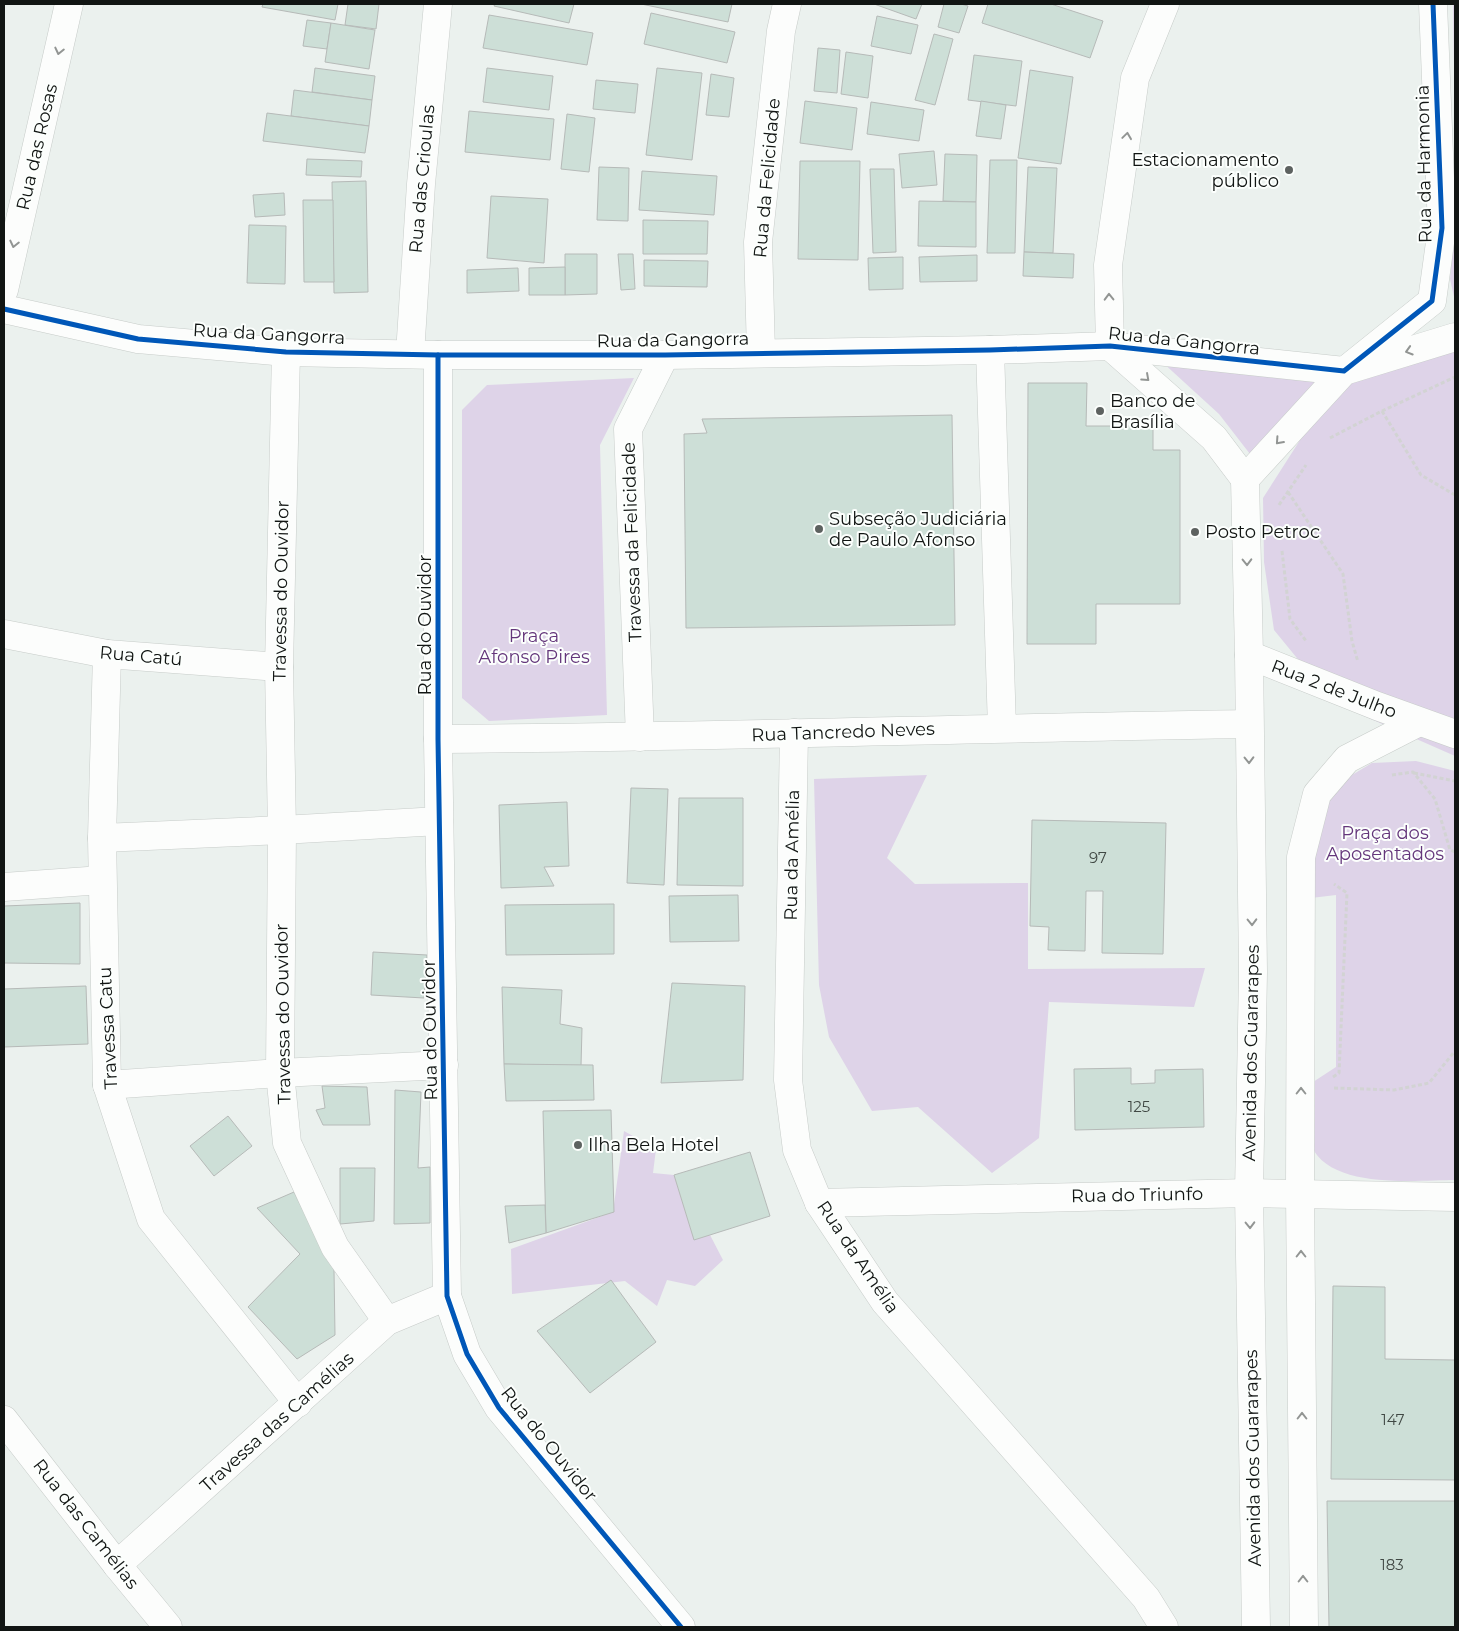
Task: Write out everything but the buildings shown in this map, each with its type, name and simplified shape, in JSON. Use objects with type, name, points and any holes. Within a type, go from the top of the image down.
[{"type":"street","name":"Rua das Rosas","points":[[4,290],[70,4]]},
{"type":"street","name":"Rua das Crioulas","points":[[410,354],[421,184],[438,4]]},
{"type":"street","name":"Rua da Felicidade","points":[[761,353],[758,242],[781,31],[787,4]]},
{"type":"street","points":[[1165,4],[1135,78],[1108,266],[1110,346],[1214,438],[1245,479]]},
{"type":"street","name":"Rua da Harmonia","points":[[1344,372],[1432,301],[1442,228],[1434,4]]},
{"type":"street","name":"Rua da Gangorra","points":[[4,309],[138,339],[286,352],[438,355],[665,355],[990,350],[1110,346],[1344,372],[1455,337]]},
{"type":"street","points":[[990,350],[1002,728]]},
{"type":"street","name":"Travessa do Ouvidor","points":[[286,352],[279,667],[282,830],[280,1073],[287,1143],[335,1247],[387,1321]]},
{"type":"street","name":"Rua do Ouvidor","points":[[438,355],[438,739],[448,1296],[467,1354],[499,1408],[681,1627]]},
{"type":"street","name":"Travessa da Felicidade","points":[[640,737],[628,429],[665,355]]},
{"type":"street","name":"Rua da Gangorra","points":[[1245,479],[1344,372]]},
{"type":"street","name":"Avenida dos Guararapes","points":[[1245,479],[1249,655],[1252,972],[1249,1193],[1256,1627]]},
{"type":"street","name":"Rua Catú","points":[[4,634],[108,654],[279,667]]},
{"type":"street","name":"Travessa Catu","points":[[108,654],[102,838],[107,1085],[150,1219],[298,1403]]},
{"type":"street","name":"Rua 2 de Julho","points":[[1249,655],[1419,722],[1455,734]]},
{"type":"street","points":[[1304,1627],[1300,1193],[1309,1085],[1301,857],[1317,794],[1347,759],[1419,722]]},
{"type":"street","name":"Rua Tancredo Neves","points":[[438,739],[640,737],[1249,724]]},
{"type":"street","name":"Rua da Amélia","points":[[794,734],[788,1080],[797,1150],[819,1203],[885,1302],[1146,1598],[1164,1627]]},
{"type":"street","points":[[102,838],[439,821]]},
{"type":"street","points":[[4,887],[102,880]]},
{"type":"street","points":[[107,1085],[280,1073],[444,1065]]},
{"type":"street","name":"Rua do Triunfo","points":[[819,1203],[1249,1193],[1455,1197]]},
{"type":"street","name":"Travessa das Camélias","points":[[117,1565],[387,1321],[448,1296]]},
{"type":"street","name":"Rua das Camélias","points":[[4,1420],[168,1627]]},
{"type":"path","points":[[1329,439],[1382,410],[1455,377]]},
{"type":"path","points":[[1382,410],[1421,475],[1455,495]]},
{"type":"path","points":[[1277,509],[1309,460]]},
{"type":"path","points":[[1288,492],[1342,574],[1352,640],[1360,668]]},
{"type":"path","points":[[1281,546],[1290,619],[1307,642]]},
{"type":"path","points":[[1413,772],[1435,800],[1450,850],[1455,852]]},
{"type":"path","points":[[1384,776],[1413,772],[1455,781]]},
{"type":"path","points":[[1309,1085],[1339,1073],[1347,893],[1329,880]]},
{"type":"path","points":[[1309,1085],[1394,1090],[1429,1083],[1455,1051]]},
{"type":"green space","points":[[1453,4],[1455,4],[1455,123],[1453,10]]},
{"type":"green space","points":[[1455,223],[1455,301],[1450,279]]},
{"type":"green space","points":[[1455,350],[1455,756],[1355,712],[1301,663],[1274,630],[1264,562],[1263,498],[1343,373],[1250,454],[1219,414],[1161,361],[1252,371]]},
{"type":"green space","name":"Praça Afonso Pires","points":[[634,378],[600,445],[607,715],[489,721],[462,698],[462,410],[487,385]]},
{"type":"green space","name":"Praça dos Aposentados","points":[[1416,761],[1455,771],[1455,1180],[1397,1181],[1354,1176],[1336,1169],[1321,1159],[1310,1141],[1310,1084],[1336,1067],[1336,895],[1311,898],[1310,865],[1325,803],[1342,781],[1372,763]]},
{"type":"green space","points":[[927,775],[887,858],[915,884],[1028,883],[1028,969],[1205,968],[1194,1007],[1049,1002],[1039,1138],[992,1173],[918,1107],[872,1111],[829,1037],[819,985],[814,779]]},
{"type":"green space","points":[[624,1131],[656,1149],[653,1173],[674,1175],[694,1240],[710,1235],[723,1260],[695,1286],[667,1280],[657,1306],[625,1281],[512,1294],[511,1249],[613,1212]]},
{"type":"cycle path","points":[[4,309],[138,339],[286,352],[438,355],[665,355],[990,350],[1110,346],[1344,371],[1432,301],[1442,228],[1433,4]]},
{"type":"cycle path","points":[[438,355],[438,739],[447,1296],[467,1354],[499,1408],[681,1627]]},
{"type":"place","name":"Estacionamento público","points":[[1289,170]]},
{"type":"place","name":"Banco de Brasília","points":[[1100,411]]},
{"type":"place","name":"Subseção Judiciária de Paulo Afonso","points":[[819,529]]},
{"type":"place","name":"Posto Petroc","points":[[1195,532]]},
{"type":"place","name":"Ilha Bela Hotel","points":[[578,1145]]}]
